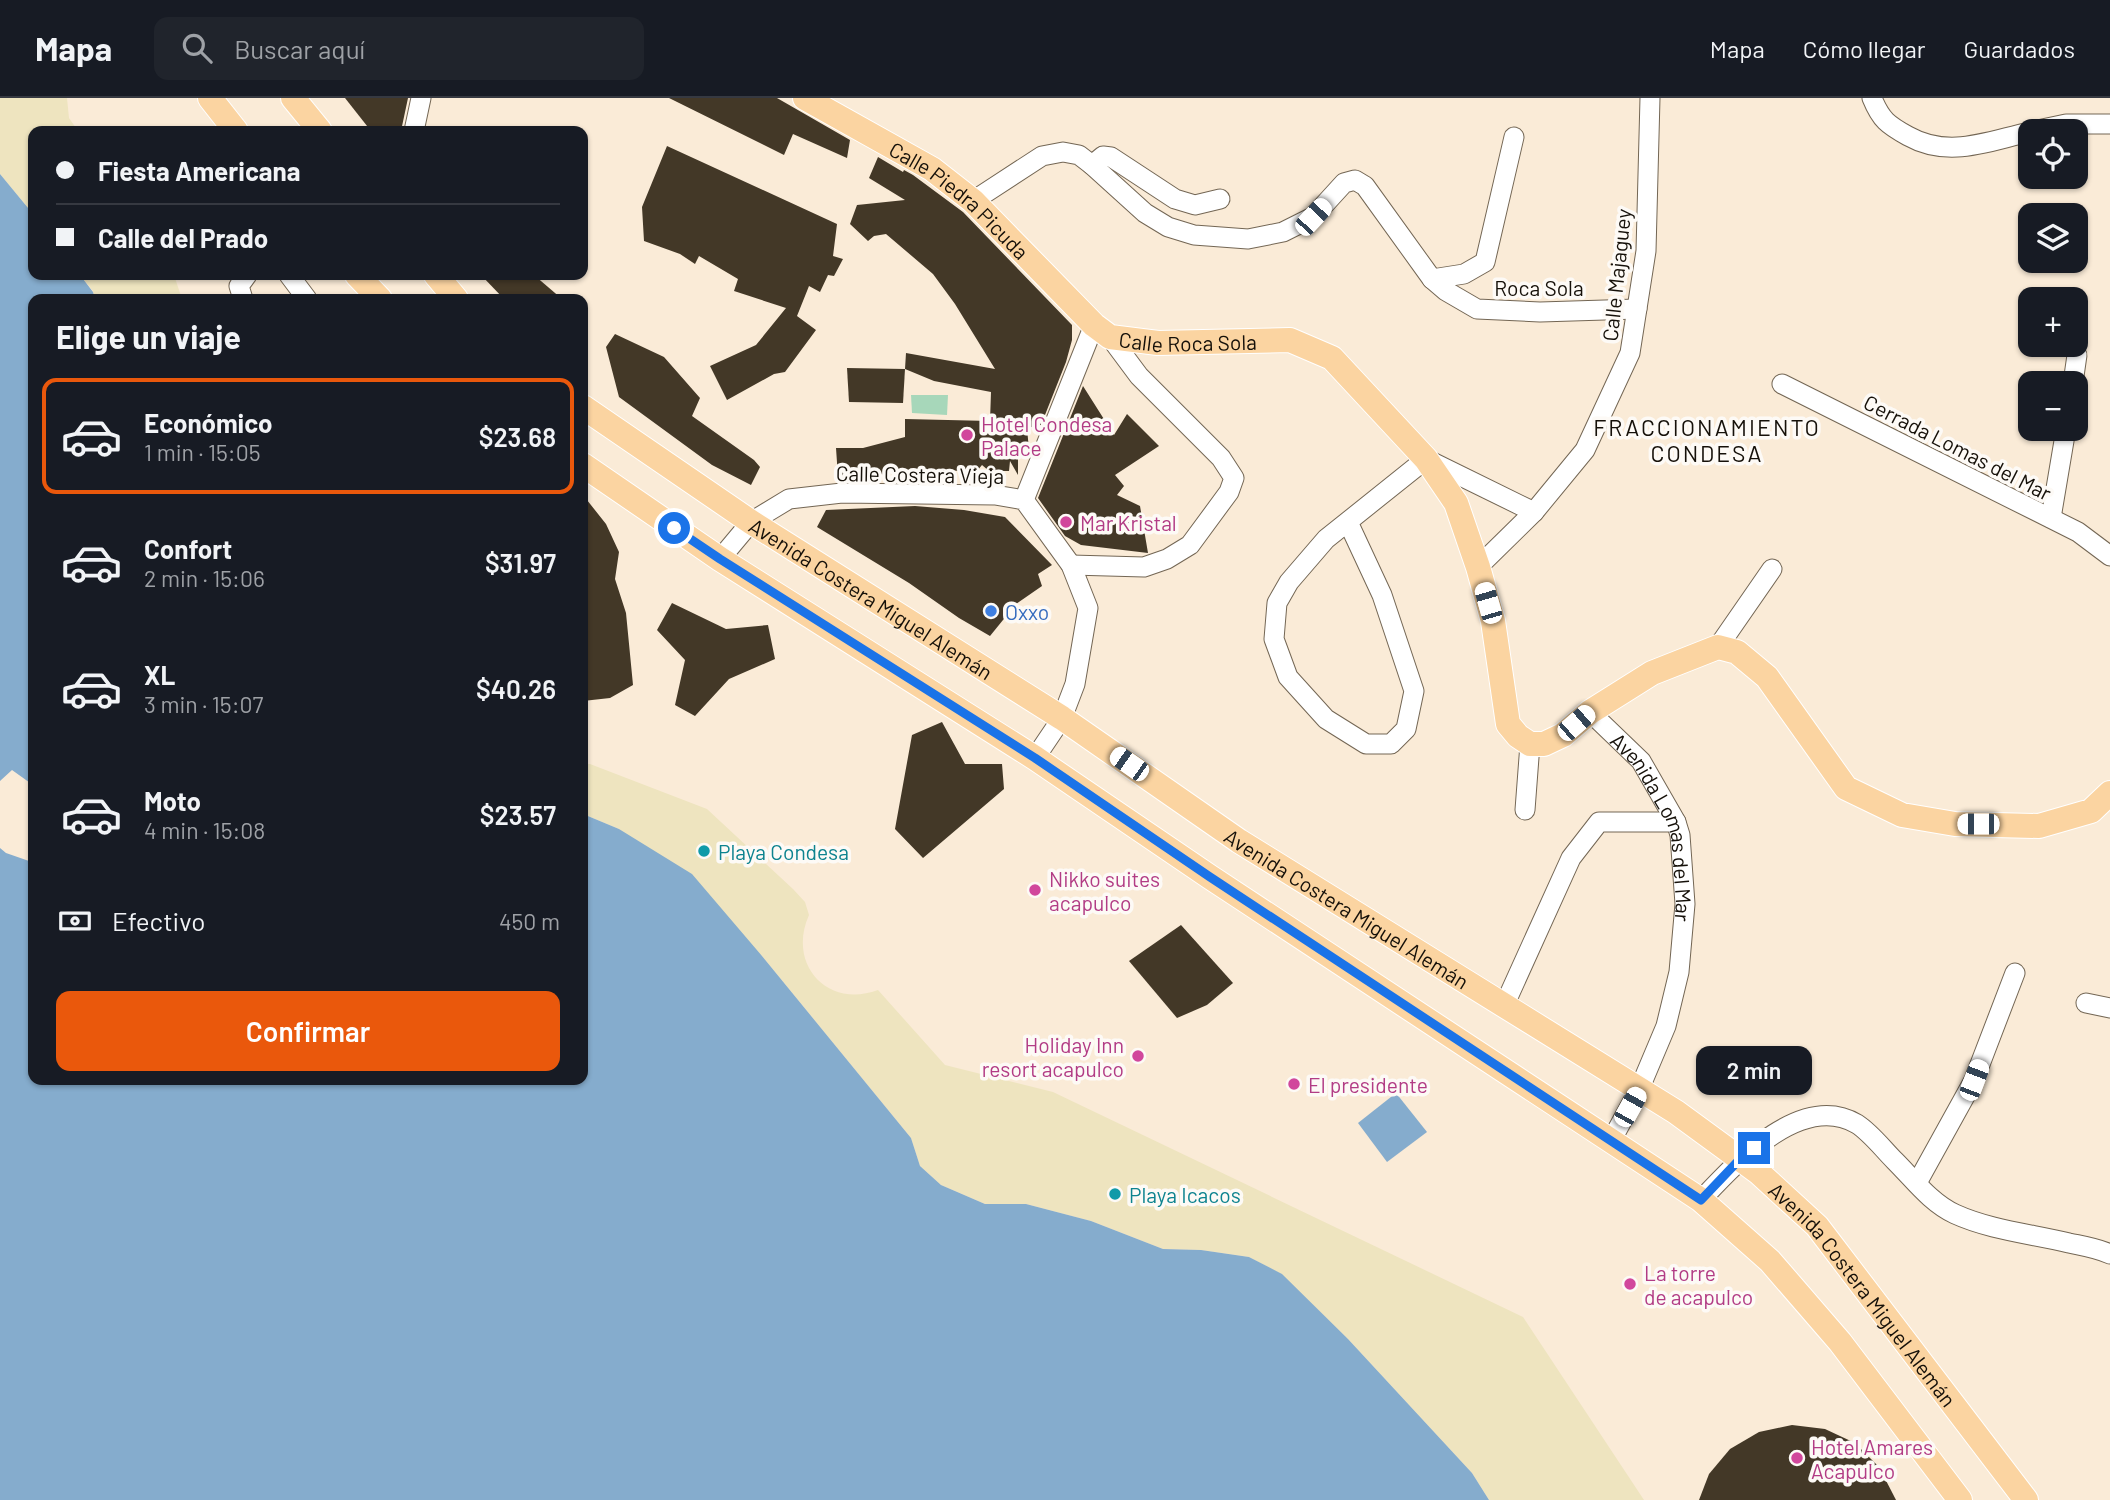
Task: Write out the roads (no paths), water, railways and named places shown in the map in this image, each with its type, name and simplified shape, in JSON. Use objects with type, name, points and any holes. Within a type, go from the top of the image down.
[{"type":"main road","points":[[211,98],[232,126]]},
{"type":"main road","points":[[293,98],[316,126]]},
{"type":"main road","name":"Calle Piedra Picuda","points":[[805,98],[932,169],[973,201],[1102,331]]},
{"type":"main road","points":[[362,280],[375,294]]},
{"type":"main road","points":[[440,280],[452,294]]},
{"type":"main road","name":"Calle Roca Sola","points":[[1102,331],[1158,342],[1290,340],[1332,358],[1426,459],[1456,503],[1493,621],[1508,724],[1518,736],[1530,744]]},
{"type":"main road","name":"Avenida Costera Miguel Alemán","points":[[588,410],[751,522],[1062,718],[1239,841],[1676,1112],[1758,1172],[1817,1226],[2026,1500]]},
{"type":"main road","points":[[588,468],[720,559],[1035,758],[1210,877],[1701,1200],[1770,1261],[1840,1342],[1960,1500]]},
{"type":"main road","points":[[1717,647],[1737,652],[1767,677],[1846,788],[1902,815],[1955,824],[2039,826],[2091,811],[2110,793]]},
{"type":"main road","name":"Avenida Lomas del Mar","points":[[1590,712],[1652,673],[1717,647]]},
{"type":"main road","points":[[1530,744],[1545,744],[1563,735],[1590,712]]},
{"type":"street","points":[[415,126],[421,98]]},
{"type":"street","name":"Calle Majaguey","points":[[1478,567],[1534,512],[1585,450],[1630,353],[1646,251],[1650,98]]},
{"type":"street","points":[[1872,98],[1878,113],[1888,125],[1918,142],[1940,148],[1969,148],[2018,136]]},
{"type":"street","points":[[2088,124],[2110,124]]},
{"type":"street","points":[[973,201],[1042,156],[1063,152],[1079,155],[1092,164],[1145,213],[1168,227],[1194,235],[1248,239],[1283,232],[1313,217],[1344,183],[1355,180],[1364,186],[1439,285],[1485,262],[1514,137]]},
{"type":"street","points":[[1092,164],[1103,156],[1111,157],[1175,199],[1195,205],[1220,199]]},
{"type":"street","name":"Roca Sola","points":[[1439,285],[1477,309],[1540,312],[1637,309]]},
{"type":"street","name":"Calle Roca Sola","points":[[1024,500],[1102,331]]},
{"type":"street","name":"Calle Piedra Picuda","points":[[1071,565],[1144,566],[1167,559],[1190,545],[1229,492],[1234,478],[1221,458],[1139,376],[1102,331]]},
{"type":"street","name":"Cerrada Lomas del Mar","points":[[1783,384],[2078,532],[2110,556]]},
{"type":"street","points":[[2051,519],[2064,441]]},
{"type":"street","points":[[1348,522],[1382,595],[1414,691],[1406,729],[1391,744],[1366,744],[1326,719],[1288,677],[1274,639],[1277,603],[1289,582],[1326,539],[1426,459],[1534,512]]},
{"type":"street","name":"Calle Costera Vieja","points":[[720,559],[751,522],[789,499],[842,494],[995,495],[1024,500],[1071,565],[1088,608],[1075,684],[1062,718],[1035,758]]},
{"type":"street","points":[[1717,647],[1772,569]]},
{"type":"street","name":"Avenida Lomas del Mar","points":[[1590,712],[1641,761],[1676,822],[1680,835],[1685,904],[1679,972],[1666,1026],[1639,1090],[1611,1140]]},
{"type":"street","points":[[1525,810],[1530,744]]},
{"type":"street","points":[[1504,1006],[1571,858],[1599,822],[1676,822]]},
{"type":"street","points":[[1917,1183],[1974,1080],[2014,973]]},
{"type":"street","points":[[2086,1003],[2110,1008]]},
{"type":"street","points":[[1701,1200],[1740,1159],[1791,1124],[1824,1116],[1842,1118],[1864,1129],[1936,1201],[1958,1215],[1979,1223],[2109,1251]]},
{"type":"water","points":[[0,174],[28,208],[28,280],[84,280],[94,294],[28,294],[28,781],[12,770],[0,781]]},
{"type":"water","points":[[588,816],[619,829],[692,874],[911,1138],[920,1166],[941,1185],[985,1204],[1026,1204],[1091,1221],[1163,1249],[1201,1250],[1249,1257],[1282,1274],[1348,1339],[1472,1473],[1489,1500],[0,1500],[0,848],[28,861],[28,1085],[588,1085]]},
{"type":"water","points":[[1396,1093],[1427,1132],[1387,1162],[1358,1123]]},
{"type":"place","name":"Hotel Condesa Palace","points":[[967,435]]},
{"type":"place","name":"Mar Kristal","points":[[1066,522]]},
{"type":"place","name":"Oxxo","points":[[991,611]]},
{"type":"place","name":"Playa Condesa","points":[[704,851]]},
{"type":"place","name":"Nikko suites acapulco","points":[[1035,890]]},
{"type":"place","name":"Holiday Inn resort acapulco","points":[[1138,1056]]},
{"type":"place","name":"El presidente","points":[[1294,1084]]},
{"type":"place","name":"Playa Icacos","points":[[1115,1194]]},
{"type":"place","name":"La torre de acapulco","points":[[1630,1284]]},
{"type":"place","name":"Hotel Amares Acapulco","points":[[1797,1458]]},
{"type":"district","name":"FRACCIONAMIENTO CONDESA","points":[[1707,440]]}]
